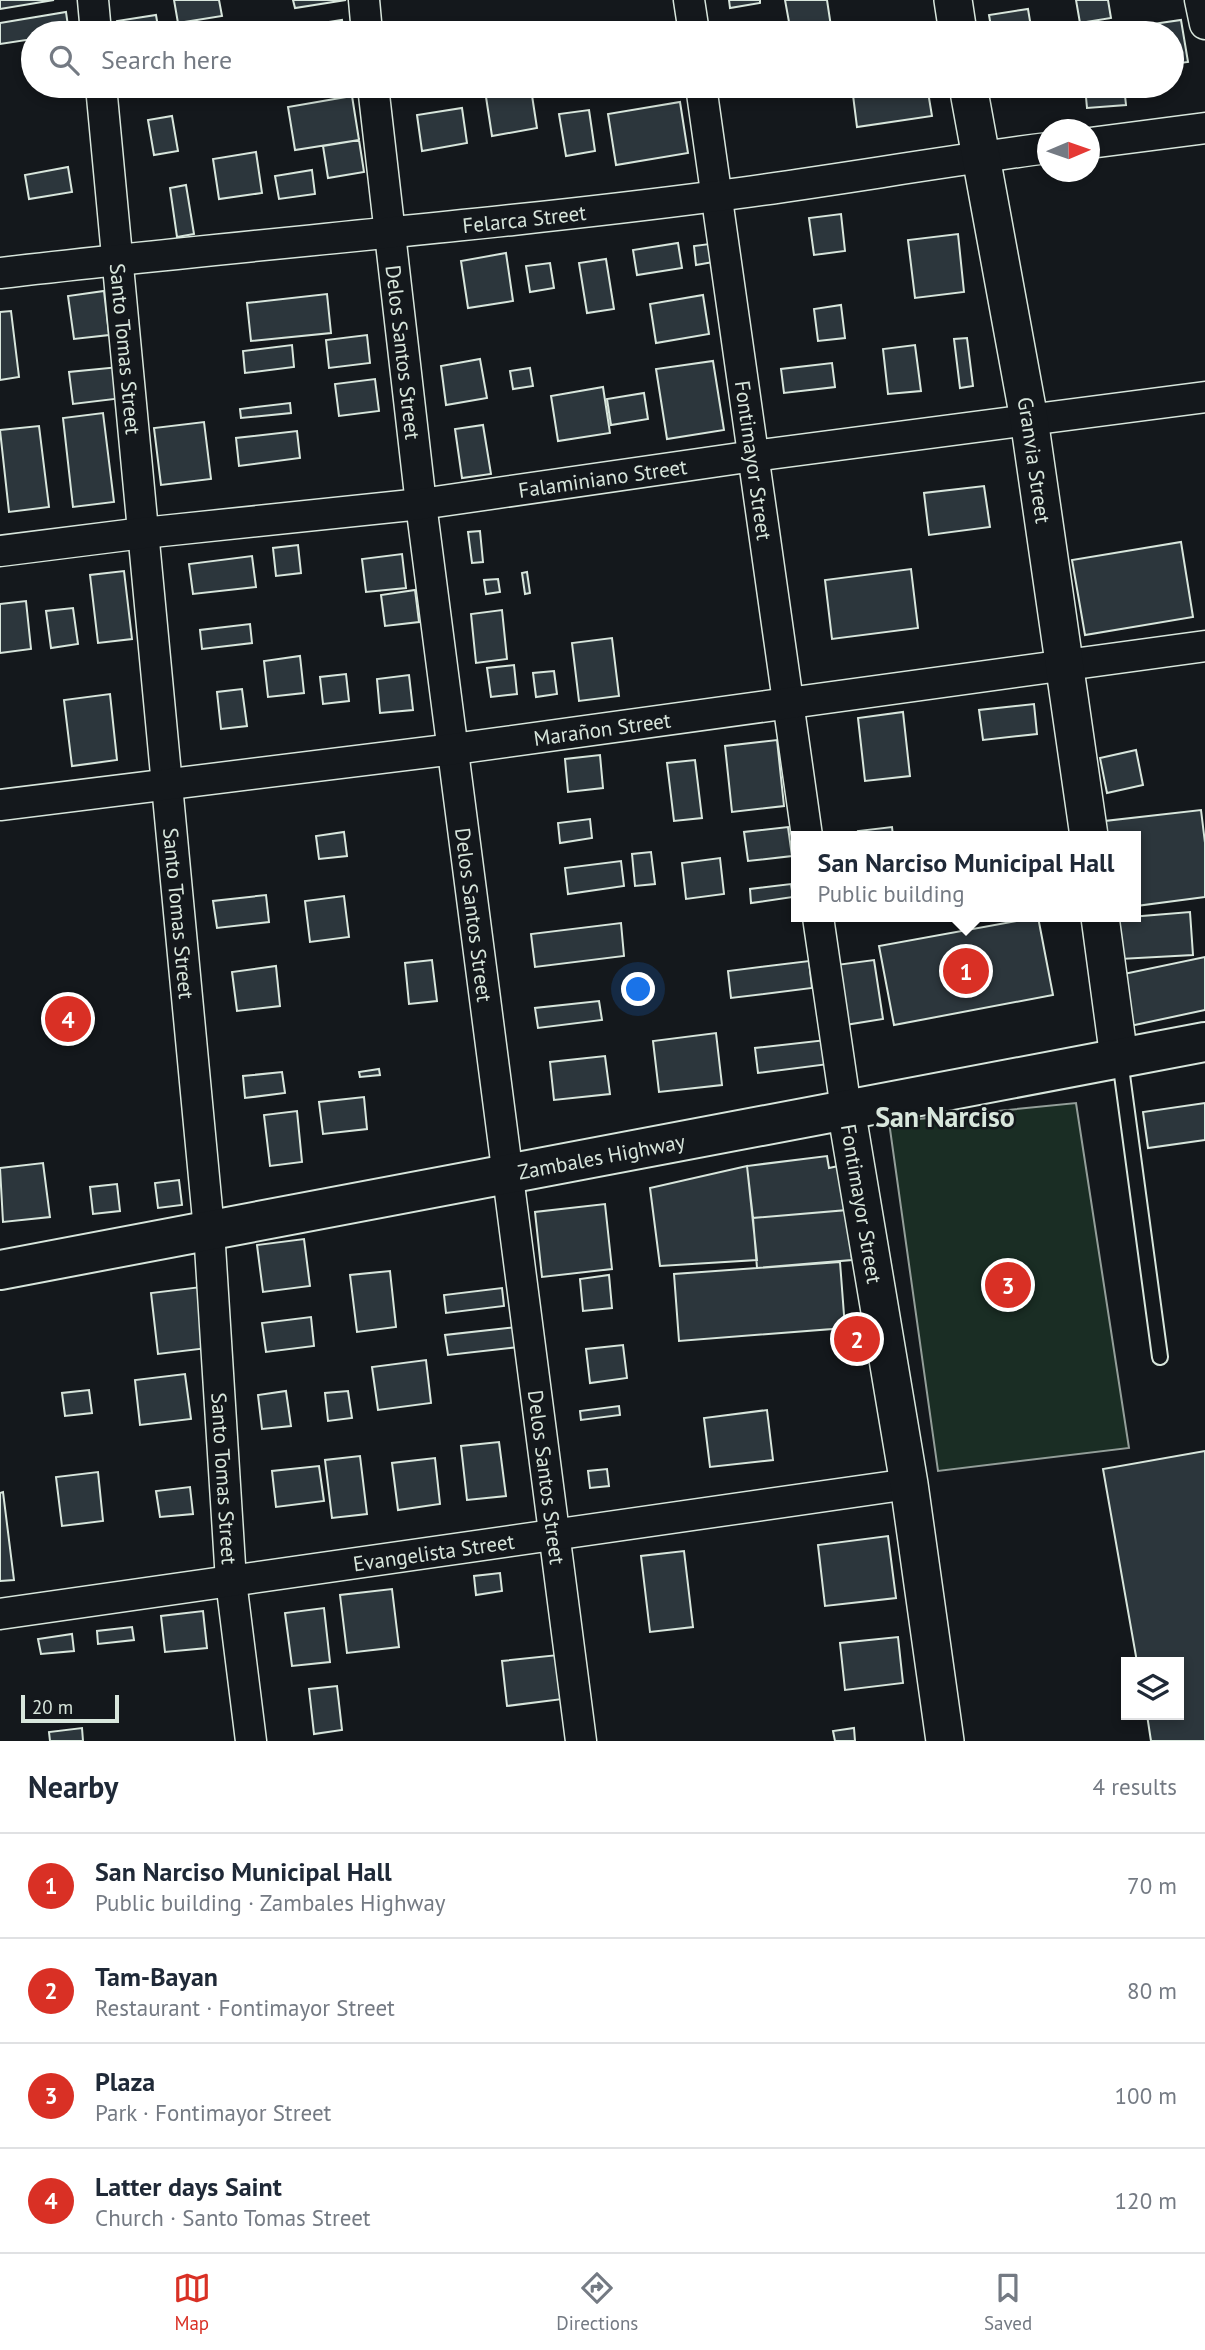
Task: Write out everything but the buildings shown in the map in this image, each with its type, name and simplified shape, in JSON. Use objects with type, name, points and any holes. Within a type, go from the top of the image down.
[{"type":"main road","name":"Zambales Highway","points":[[0,1270],[1205,1042]]},
{"type":"street","points":[[93,0],[95,21]]},
{"type":"street","points":[[364,0],[367,21]]},
{"type":"street","points":[[689,0],[692,21]]},
{"type":"street","points":[[953,0],[956,21]]},
{"type":"street","points":[[1200,0],[1205,24]]},
{"type":"street","name":"Santo Tomas Street","points":[[102,98],[209,1230],[231,1581],[251,1741]]},
{"type":"street","name":"Delos Santos Street","points":[[374,98],[421,503],[581,1741]]},
{"type":"street","name":"Fontimayor Street","points":[[703,98],[806,831]]},
{"type":"street","name":"Granvia Street","points":[[970,98],[1029,419],[1088,831]]},
{"type":"street","points":[[1100,142],[1205,128]]},
{"type":"street","name":"Felarca Street","points":[[0,273],[718,196],[1037,149]]},
{"type":"street","name":"Falaminiano Street","points":[[0,551],[421,503],[1205,397]]},
{"type":"street","name":"Marañon Street","points":[[0,805],[454,749],[1205,646]]},
{"type":"street","name":"Fontimayor Street","points":[[819,922],[846,1109],[909,1484],[945,1741]]},
{"type":"street","points":[[1101,922],[1119,1058]]},
{"type":"street","name":"Evangelista Street","points":[[0,1614],[909,1484]]},
{"type":"lane","points":[[1119,1058],[1160,1357]]},
{"type":"green space","points":[[1076,1103],[1129,1448],[938,1471],[889,1122]]},
{"type":"place","name":"San Narciso Municipal Hall","points":[[966,971]]},
{"type":"place","name":"Latter days Saint","points":[[68,1019]]},
{"type":"place","name":"Plaza","points":[[1008,1285]]},
{"type":"place","name":"Tam-Bayan","points":[[857,1339]]},
{"type":"district","name":"San Narciso","points":[[945,1116]]}]
